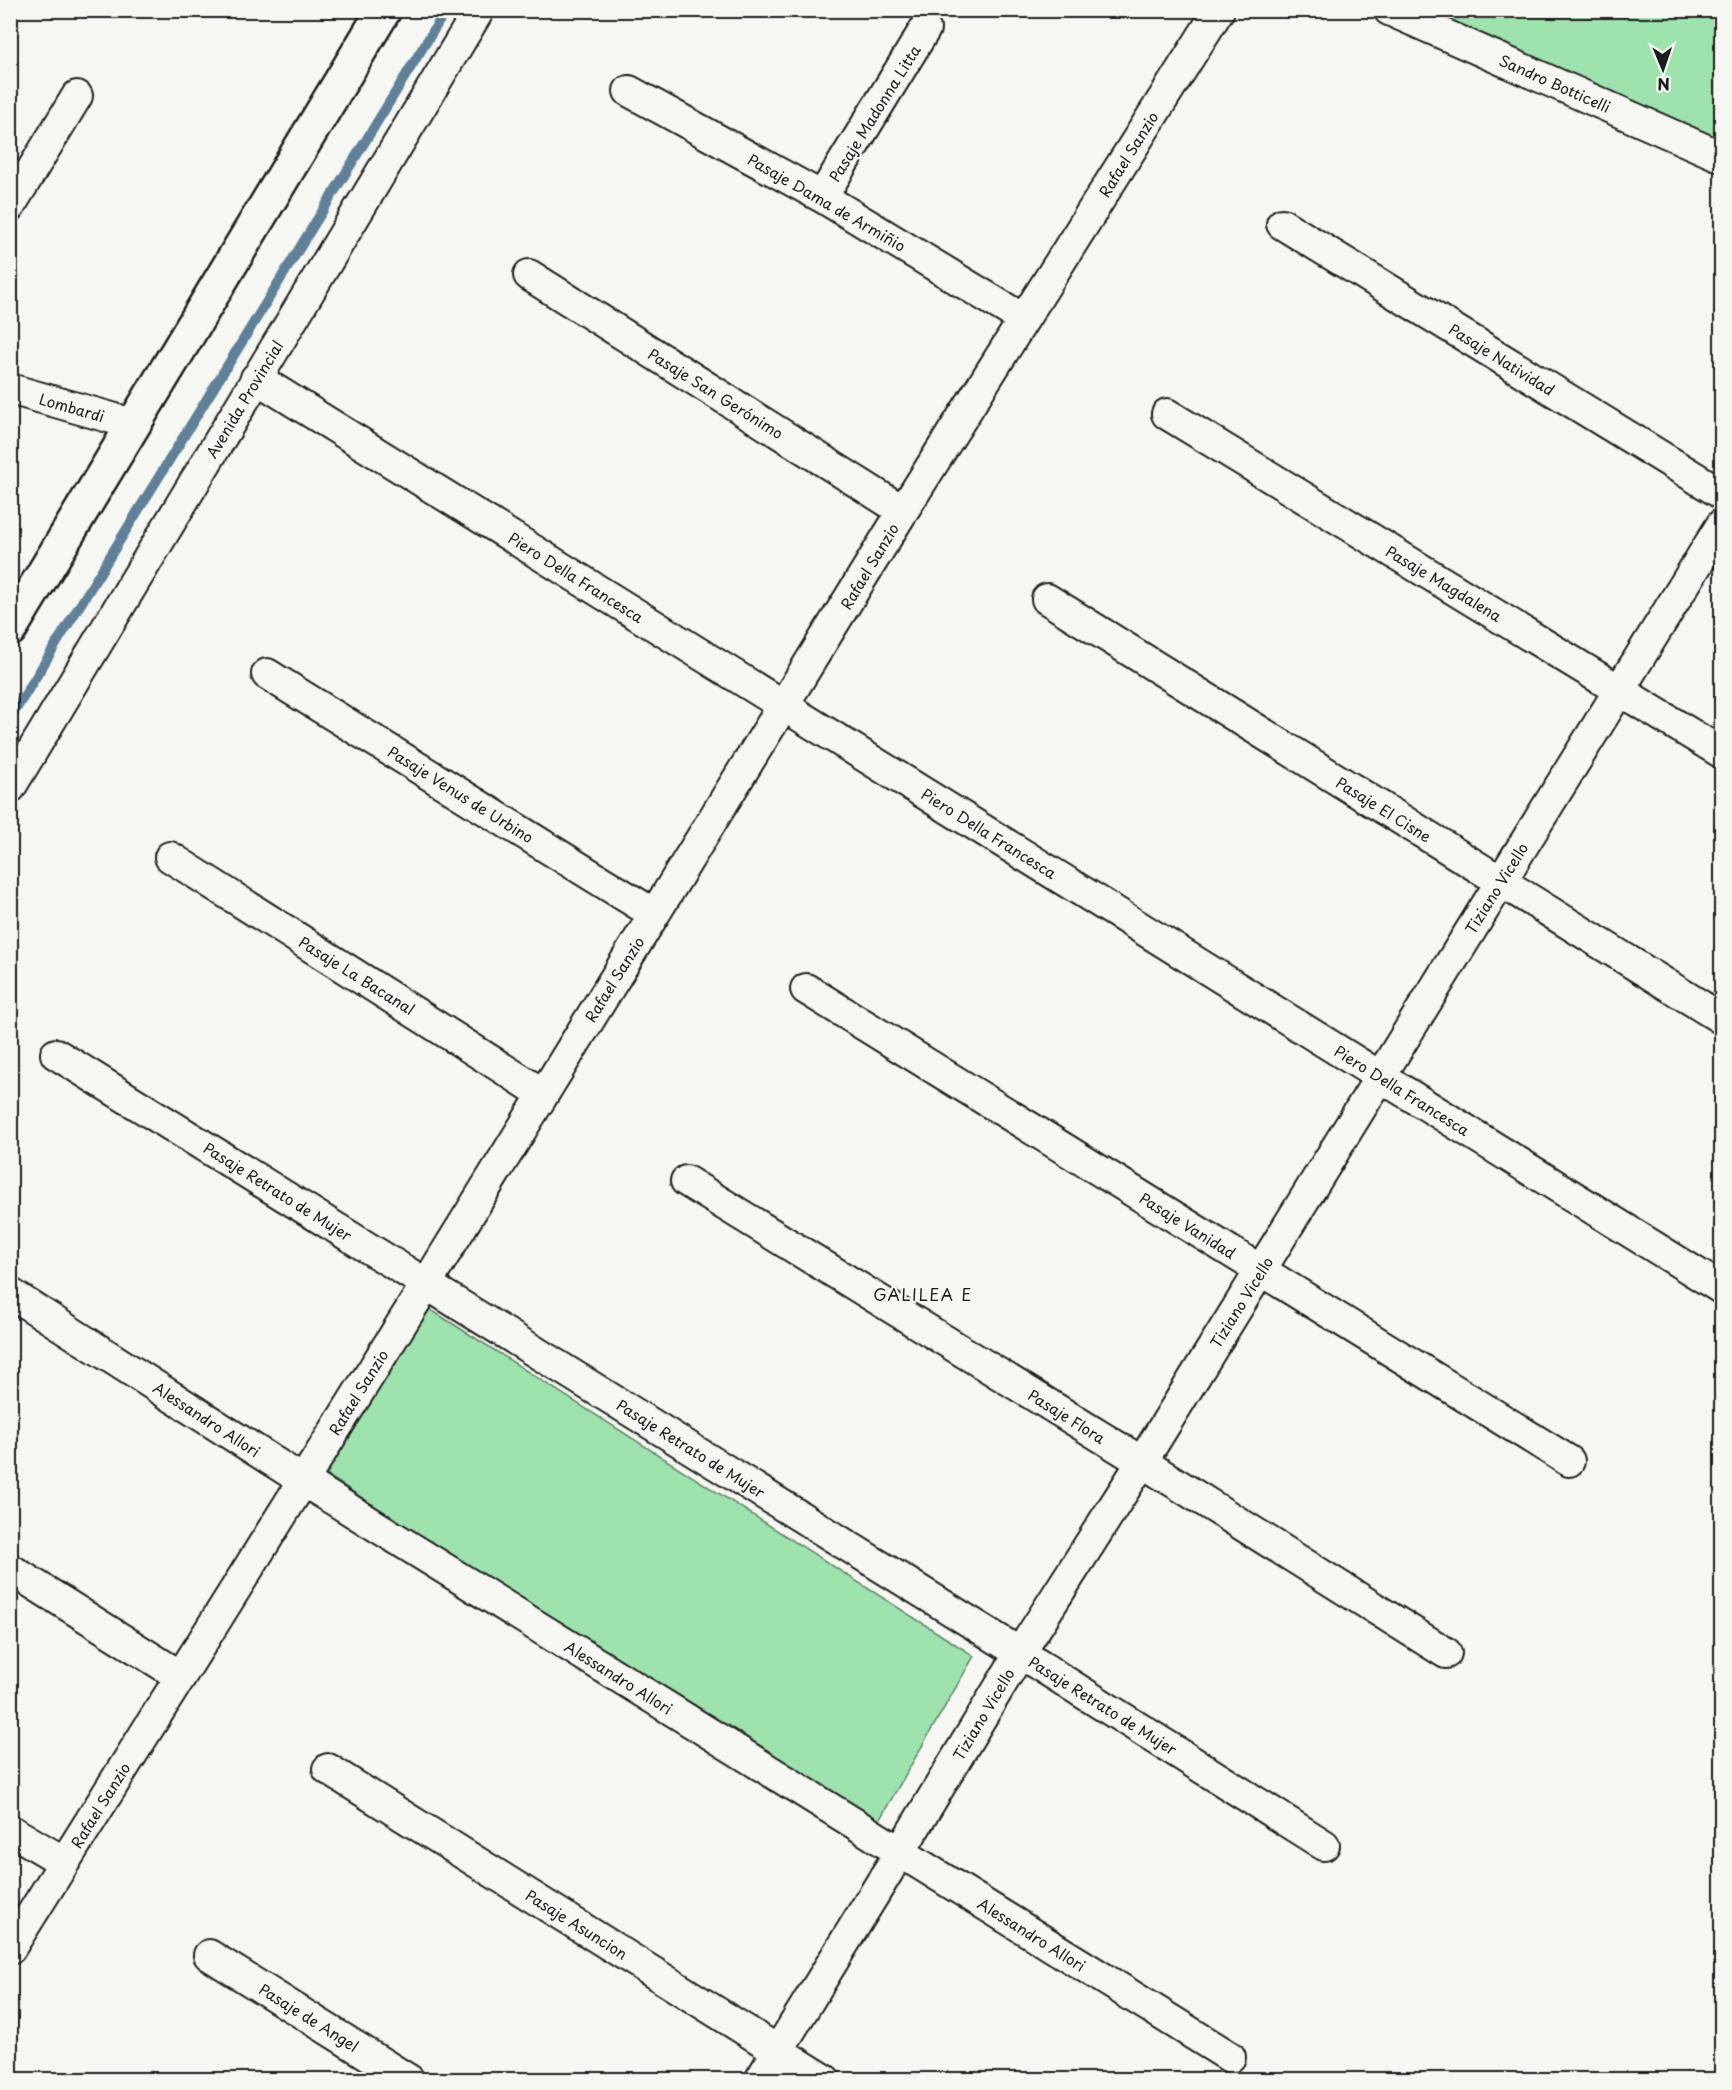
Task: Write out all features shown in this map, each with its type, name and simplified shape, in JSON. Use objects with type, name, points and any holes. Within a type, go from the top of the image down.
[{"type":"street","points":[[10,629],[384,10]]},
{"type":"street","name":"Avenida Provincial","points":[[10,788],[479,10]]},
{"type":"street","name":"Rafael Sanzio","points":[[10,1949],[427,1283],[903,511],[1219,10]]},
{"type":"street","name":"Sandro Botticelli","points":[[1389,10],[1722,157]]},
{"type":"street","name":"Pasaje Madonna Litta","points":[[822,197],[925,29]]},
{"type":"street","name":"Pasaje Dama de Armiñio","points":[[629,91],[822,197],[1023,319]]},
{"type":"street","points":[[10,206],[77,96]]},
{"type":"street","name":"Pasaje Natividad","points":[[1282,224],[1722,494]]},
{"type":"street","name":"Pasaje San Gerónimo","points":[[529,275],[903,511]]},
{"type":"street","name":"Piero Della Francesca","points":[[256,378],[1722,1289]]},
{"type":"street","name":"Lombardi","points":[[10,389],[133,424]]},
{"type":"street","name":"Pasaje Magdalena","points":[[1167,414],[1722,753]]},
{"type":"street","name":"Tiziano Vicello","points":[[760,2079],[1020,1653],[1142,1462],[1722,524]]},
{"type":"street","name":"Pasaje El Cisne","points":[[1047,599],[1722,1019]]},
{"type":"street","name":"Pasaje Venus de Urbino","points":[[267,674],[654,914]]},
{"type":"street","name":"Pasaje La Bacanal","points":[[170,857],[543,1094]]},
{"type":"street","name":"Pasaje Vanidad","points":[[806,989],[1569,1461]]},
{"type":"street","name":"Pasaje Retrato de Mujer","points":[[56,1054],[427,1283],[1324,1845]]},
{"type":"street","name":"Pasaje Flora","points":[[686,1181],[1142,1462],[1446,1653]]},
{"type":"street","name":"Alessandro Allori","points":[[10,1293],[302,1480],[1230,2057]]},
{"type":"street","points":[[10,1569],[180,1676]]},
{"type":"street","name":"Pasaje Asuncion","points":[[328,1769],[825,2079]]},
{"type":"street","points":[[10,1830],[64,1862]]},
{"type":"street","name":"Pasaje de Angel","points":[[209,1954],[410,2079]]},
{"type":"green space","points":[[1418,11],[1721,11],[1721,148]]},
{"type":"green space","points":[[428,1308],[974,1656],[873,1831],[324,1473]]},
{"type":"waterway","points":[[10,719],[446,10]]},
{"type":"district","name":"GALILEA E","points":[[923,1294]]}]
